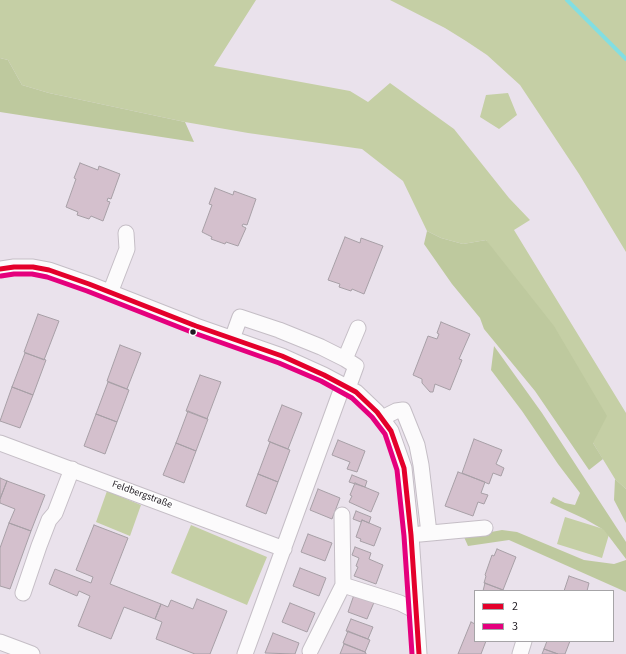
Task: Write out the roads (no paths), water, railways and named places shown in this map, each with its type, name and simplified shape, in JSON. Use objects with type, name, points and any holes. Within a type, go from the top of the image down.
[{"type":"street","points":[[110,293],[127,249],[126,233]]},
{"type":"street","points":[[0,269],[33,267],[49,270],[232,339],[282,356],[356,392],[377,412],[391,431],[404,468],[411,535],[419,654]]},
{"type":"street","points":[[232,339],[240,316],[286,333],[346,359],[356,366],[346,387],[245,654]]},
{"type":"street","points":[[346,359],[358,328]]},
{"type":"street","points":[[382,418],[396,411],[403,410],[417,445],[421,465],[429,533]]},
{"type":"street","name":"Feldbergstraße","points":[[0,443],[284,549]]},
{"type":"street","points":[[23,593],[49,520],[55,512],[72,469]]},
{"type":"street","points":[[310,651],[343,585],[342,516]]},
{"type":"street","points":[[411,535],[485,528]]},
{"type":"street","points":[[343,585],[400,603],[416,611]]},
{"type":"street","points":[[0,642],[32,654]]},
{"type":"street","points":[[520,654],[524,642]]},
{"type":"waterway","points":[[567,0],[626,59]]}]
